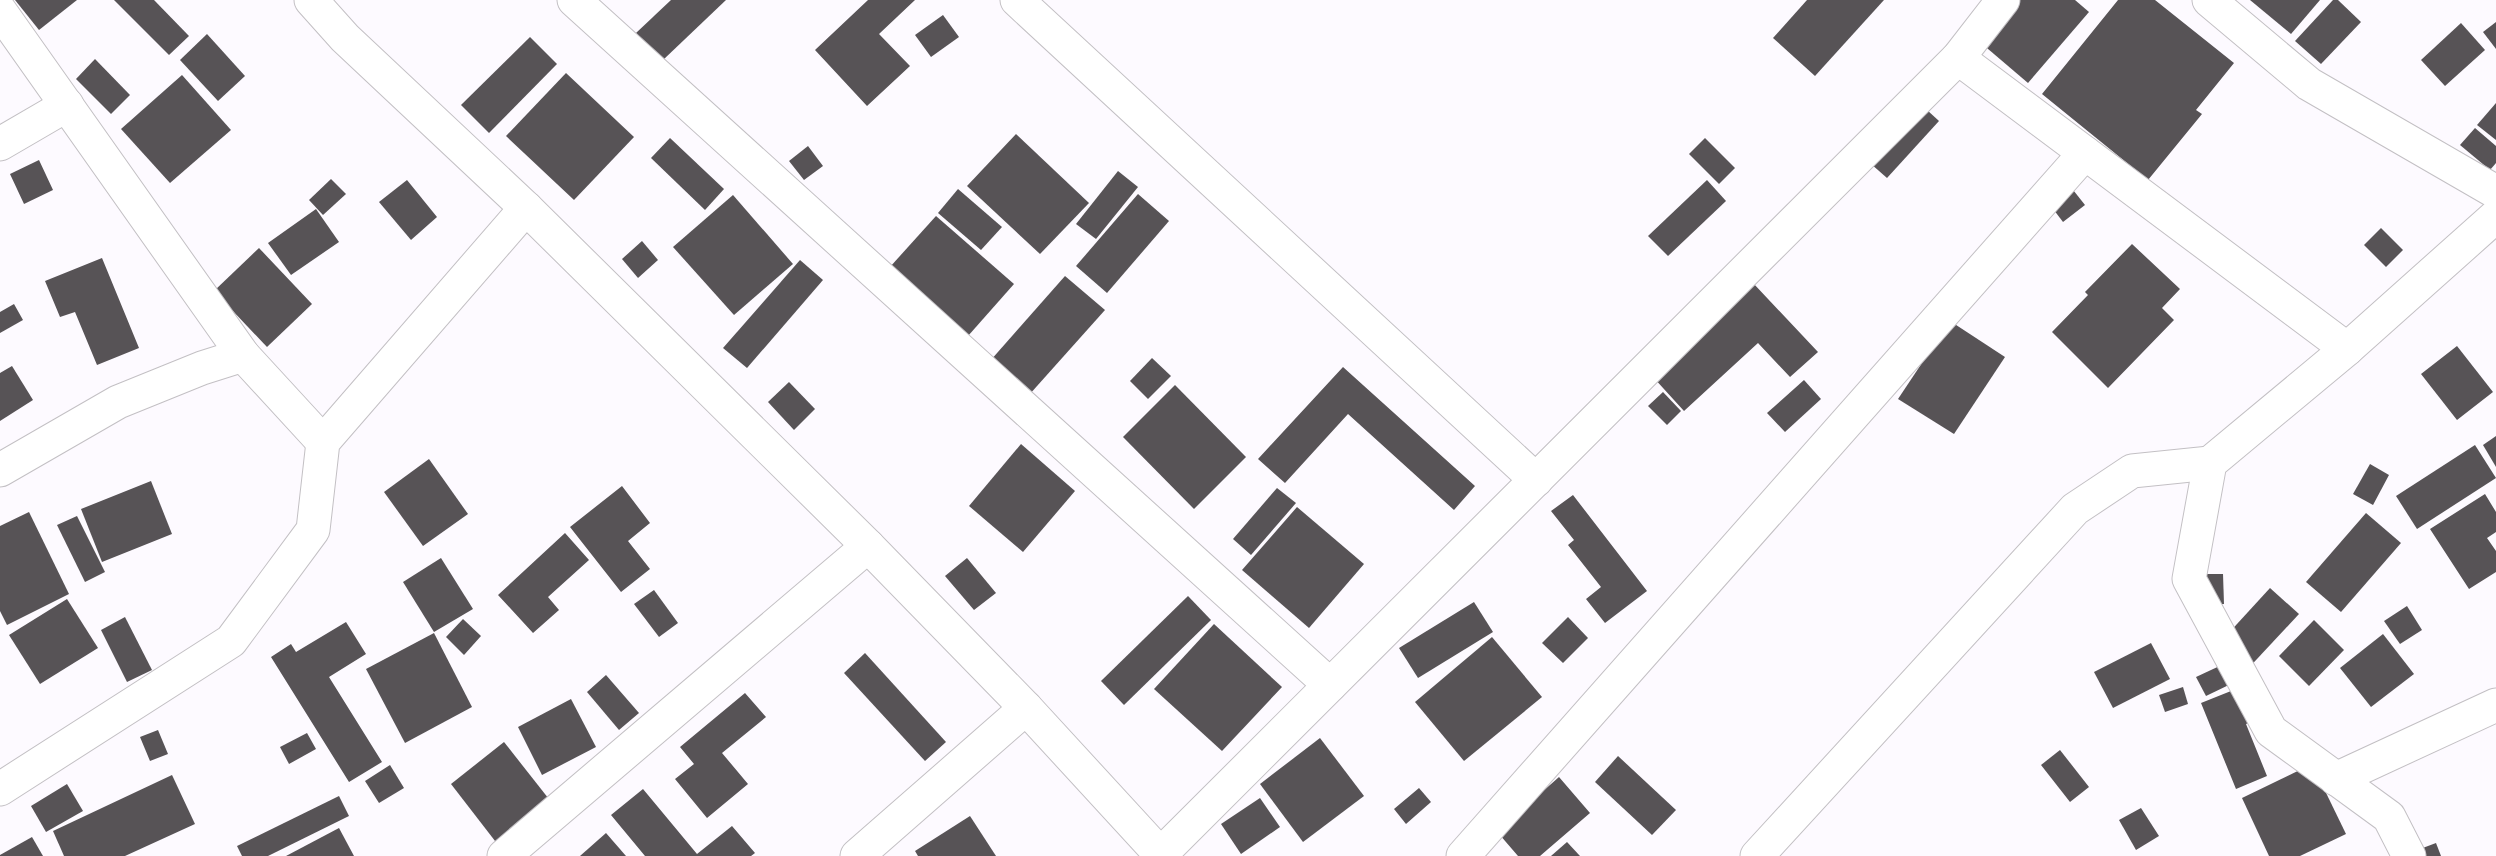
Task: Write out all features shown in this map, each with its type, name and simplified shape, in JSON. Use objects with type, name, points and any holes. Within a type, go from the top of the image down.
[{"type":"street","points":[[311,0],[345,38],[526,208],[868,546],[1026,708],[1162,855],[1958,58],[2003,0]]},
{"type":"street","points":[[574,0],[1330,685]]},
{"type":"street","points":[[1017,0],[1536,480]]},
{"type":"street","points":[[2209,0],[2309,84],[2496,192]]},
{"type":"street","points":[[0,11],[243,356],[323,442]]},
{"type":"street","points":[[1958,58],[2347,348]]},
{"type":"street","points":[[0,144],[67,105]]},
{"type":"street","points":[[1463,856],[2085,153]]},
{"type":"street","points":[[0,789],[231,641],[313,530],[323,442],[526,208]]},
{"type":"street","points":[[1757,856],[2075,509],[2132,471],[2210,463],[2347,348],[2496,216]]},
{"type":"street","points":[[0,470],[118,402],[202,368],[243,356]]},
{"type":"street","points":[[2210,463],[2189,579],[2271,731],[2389,817],[2409,856]]},
{"type":"street","points":[[504,856],[868,546]]},
{"type":"street","points":[[2336,779],[2496,705]]},
{"type":"street","points":[[857,856],[1026,708]]},
{"type":"building","points":[[15,0],[77,0],[39,30]]},
{"type":"building","points":[[114,0],[154,0],[189,36],[169,55]]},
{"type":"building","points":[[671,0],[726,0],[663,60],[636,33]]},
{"type":"building","points":[[868,0],[915,0],[879,34],[910,66],[867,106],[815,50]]},
{"type":"building","points":[[1807,0],[1884,0],[1815,76],[1773,38]]},
{"type":"building","points":[[2005,0],[2075,0],[2089,12],[2028,83],[1974,37]]},
{"type":"building","points":[[2118,0],[2155,0],[2234,63],[2196,110],[2202,114],[2148,180],[2042,94]]},
{"type":"building","points":[[2250,0],[2320,0],[2291,34]]},
{"type":"building","points":[[2333,0],[2338,0],[2361,22],[2321,64],[2295,41]]},
{"type":"building","points":[[943,15],[959,37],[931,57],[915,35]]},
{"type":"building","points":[[2496,22],[2496,49],[2483,32]]},
{"type":"building","points":[[2461,23],[2485,50],[2445,86],[2421,60]]},
{"type":"building","points":[[207,34],[245,76],[218,101],[180,60]]},
{"type":"building","points":[[530,37],[557,64],[489,133],[461,105]]},
{"type":"building","points":[[95,59],[130,95],[111,114],[76,79]]},
{"type":"building","points":[[566,73],[634,137],[574,200],[506,136]]},
{"type":"building","points":[[182,75],[231,130],[170,183],[121,129]]},
{"type":"building","points":[[1915,99],[1939,121],[1887,178],[1862,156]]},
{"type":"building","points":[[2496,103],[2496,140],[2477,125]]},
{"type":"building","points":[[2475,128],[2496,146],[2496,163],[2490,170],[2460,145]]},
{"type":"building","points":[[1016,134],[1089,203],[1040,254],[967,186]]},
{"type":"building","points":[[670,138],[724,189],[705,210],[651,158]]},
{"type":"building","points":[[1705,138],[1735,168],[1719,184],[1689,154]]},
{"type":"building","points":[[808,146],[823,166],[804,180],[789,161]]},
{"type":"building","points":[[39,160],[53,190],[24,204],[10,174]]},
{"type":"building","points":[[1118,171],[1138,187],[1096,239],[1076,224]]},
{"type":"building","points":[[331,179],[346,194],[323,215],[309,200]]},
{"type":"building","points":[[407,180],[437,217],[411,240],[379,202]]},
{"type":"building","points":[[1707,180],[1726,201],[1668,256],[1648,236]]},
{"type":"building","points":[[2066,181],[2085,205],[2063,222],[2044,197]]},
{"type":"building","points":[[958,189],[1002,227],[981,250],[938,213]]},
{"type":"building","points":[[1138,194],[1169,221],[1107,293],[1076,266]]},
{"type":"building","points":[[733,195],[793,264],[734,315],[673,247]]},
{"type":"building","points":[[316,209],[339,242],[291,275],[268,243]]},
{"type":"building","points":[[936,216],[1014,284],[968,336],[890,267]]},
{"type":"building","points":[[2381,228],[2403,250],[2386,267],[2364,245]]},
{"type":"building","points":[[642,241],[658,260],[638,278],[622,259]]},
{"type":"building","points":[[2132,244],[2180,289],[2162,308],[2174,320],[2108,388],[2052,332],[2088,295],[2085,292]]},
{"type":"building","points":[[259,248],[312,304],[267,347],[214,291]]},
{"type":"building","points":[[102,258],[139,348],[97,365],[75,312],[60,317],[45,281]]},
{"type":"building","points":[[800,260],[823,280],[747,368],[723,348]]},
{"type":"building","points":[[1065,276],[1105,310],[1029,395],[990,361]]},
{"type":"building","points":[[1753,283],[1818,352],[1790,377],[1758,343],[1684,411],[1653,377]]},
{"type":"building","points":[[14,304],[23,320],[0,333],[0,312]]},
{"type":"building","points":[[1950,321],[2005,357],[1954,434],[1898,399]]},
{"type":"building","points":[[2457,346],[2493,392],[2457,420],[2421,374]]},
{"type":"building","points":[[1152,358],[1171,376],[1148,399],[1130,381]]},
{"type":"building","points":[[12,366],[33,400],[0,421],[0,373]]},
{"type":"building","points":[[1343,367],[1475,486],[1454,510],[1348,414],[1285,483],[1258,459]]},
{"type":"building","points":[[1804,380],[1821,399],[1785,432],[1767,413]]},
{"type":"building","points":[[789,382],[815,409],[794,430],[768,402]]},
{"type":"building","points":[[1175,385],[1246,457],[1194,509],[1123,437]]},
{"type":"building","points":[[1663,392],[1681,411],[1667,425],[1648,406]]},
{"type":"building","points":[[2496,436],[2496,467],[2483,445]]},
{"type":"building","points":[[1021,444],[1075,491],[1023,552],[969,506]]},
{"type":"building","points":[[2475,445],[2496,478],[2417,529],[2396,496]]},
{"type":"building","points":[[429,459],[468,514],[423,546],[384,492]]},
{"type":"building","points":[[2370,464],[2389,475],[2373,505],[2353,494]]},
{"type":"building","points":[[151,481],[172,534],[102,562],[81,509]]},
{"type":"building","points":[[622,486],[650,523],[628,541],[650,569],[621,592],[570,527]]},
{"type":"building","points":[[1277,488],[1296,503],[1251,555],[1233,539]]},
{"type":"building","points":[[2485,494],[2496,512],[2496,532],[2487,538],[2496,551],[2496,572],[2469,589],[2430,529]]},
{"type":"building","points":[[1573,495],[1647,591],[1605,623],[1586,599],[1601,587],[1568,545],[1574,540],[1551,511]]},
{"type":"building","points":[[1297,507],[1364,564],[1309,628],[1242,570]]},
{"type":"building","points":[[29,512],[69,594],[7,625],[0,611],[0,526]]},
{"type":"building","points":[[2366,513],[2401,543],[2341,612],[2306,582]]},
{"type":"building","points":[[77,516],[105,572],[85,582],[57,525]]},
{"type":"building","points":[[565,533],[589,560],[548,597],[559,610],[533,633],[498,595]]},
{"type":"building","points":[[441,558],[473,609],[434,632],[403,582]]},
{"type":"building","points":[[967,558],[996,593],[974,610],[945,576]]},
{"type":"building","points":[[2203,574],[2223,574],[2224,604],[2203,605]]},
{"type":"building","points":[[2270,588],[2299,614],[2243,674],[2215,648]]},
{"type":"building","points":[[654,590],[678,623],[659,637],[634,604]]},
{"type":"building","points":[[1188,596],[1211,620],[1124,705],[1101,681]]},
{"type":"building","points":[[67,599],[98,648],[40,684],[9,635]]},
{"type":"building","points":[[1474,602],[1493,632],[1418,678],[1399,648]]},
{"type":"building","points":[[2407,606],[2422,630],[2400,644],[2384,621]]},
{"type":"building","points":[[125,617],[152,670],[127,682],[101,630]]},
{"type":"building","points":[[1568,617],[1588,638],[1563,663],[1542,643]]},
{"type":"building","points":[[463,619],[481,636],[464,655],[446,637]]},
{"type":"building","points":[[2314,620],[2344,650],[2309,686],[2279,656]]},
{"type":"building","points":[[346,622],[366,654],[329,677],[382,762],[349,782],[271,657],[291,644],[296,652]]},
{"type":"building","points":[[1214,624],[1282,687],[1222,751],[1154,689]]},
{"type":"building","points":[[434,633],[472,707],[405,743],[366,669]]},
{"type":"building","points":[[2383,634],[2414,674],[2371,707],[2340,668]]},
{"type":"building","points":[[1492,637],[1542,697],[1464,761],[1415,702]]},
{"type":"building","points":[[2151,643],[2170,679],[2113,708],[2094,672]]},
{"type":"building","points":[[865,653],[946,742],[925,761],[844,673]]},
{"type":"building","points":[[2226,663],[2235,682],[2206,696],[2196,677]]},
{"type":"building","points":[[606,675],[639,713],[619,730],[587,692]]},
{"type":"building","points":[[2256,681],[2269,714],[2246,724],[2267,776],[2236,789],[2201,703]]},
{"type":"building","points":[[2183,687],[2188,704],[2165,712],[2159,695]]},
{"type":"building","points":[[745,693],[766,717],[722,753],[748,784],[707,818],[675,779],[694,764],[680,747]]},
{"type":"building","points":[[571,699],[596,747],[542,775],[518,727]]},
{"type":"building","points":[[158,730],[168,754],[150,761],[140,737]]},
{"type":"building","points":[[307,733],[316,749],[289,764],[280,747]]},
{"type":"building","points":[[1320,738],[1364,796],[1303,842],[1260,784]]},
{"type":"building","points":[[504,742],[556,808],[502,850],[451,784]]},
{"type":"building","points":[[2060,750],[2089,787],[2070,802],[2041,765]]},
{"type":"building","points":[[1618,756],[1676,810],[1652,835],[1595,782]]},
{"type":"building","points":[[2312,764],[2346,834],[2300,856],[2269,856],[2242,798]]},
{"type":"building","points":[[390,765],[404,788],[379,803],[365,781]]},
{"type":"building","points":[[172,775],[195,824],[125,856],[64,856],[53,831]]},
{"type":"building","points":[[1559,777],[1590,813],[1540,856],[1518,856],[1493,827],[1516,815]]},
{"type":"building","points":[[67,784],[83,811],[46,832],[31,806]]},
{"type":"building","points":[[1419,788],[1431,802],[1406,824],[1394,809]]},
{"type":"building","points":[[643,789],[697,854],[732,826],[755,853],[751,856],[645,856],[611,815]]},
{"type":"building","points":[[339,796],[349,816],[268,856],[242,856],[237,846]]},
{"type":"building","points":[[1260,798],[1280,827],[1241,854],[1221,824]]},
{"type":"building","points":[[2141,808],[2159,836],[2136,850],[2119,820]]},
{"type":"building","points":[[970,816],[996,856],[918,856],[915,851]]},
{"type":"building","points":[[339,828],[354,856],[286,856]]},
{"type":"building","points":[[606,833],[626,856],[580,856]]},
{"type":"building","points":[[32,837],[43,856],[0,856],[0,855]]},
{"type":"building","points":[[1567,842],[1580,856],[1551,856]]},
{"type":"building","points":[[2436,843],[2441,856],[2422,856],[2420,849]]}]
